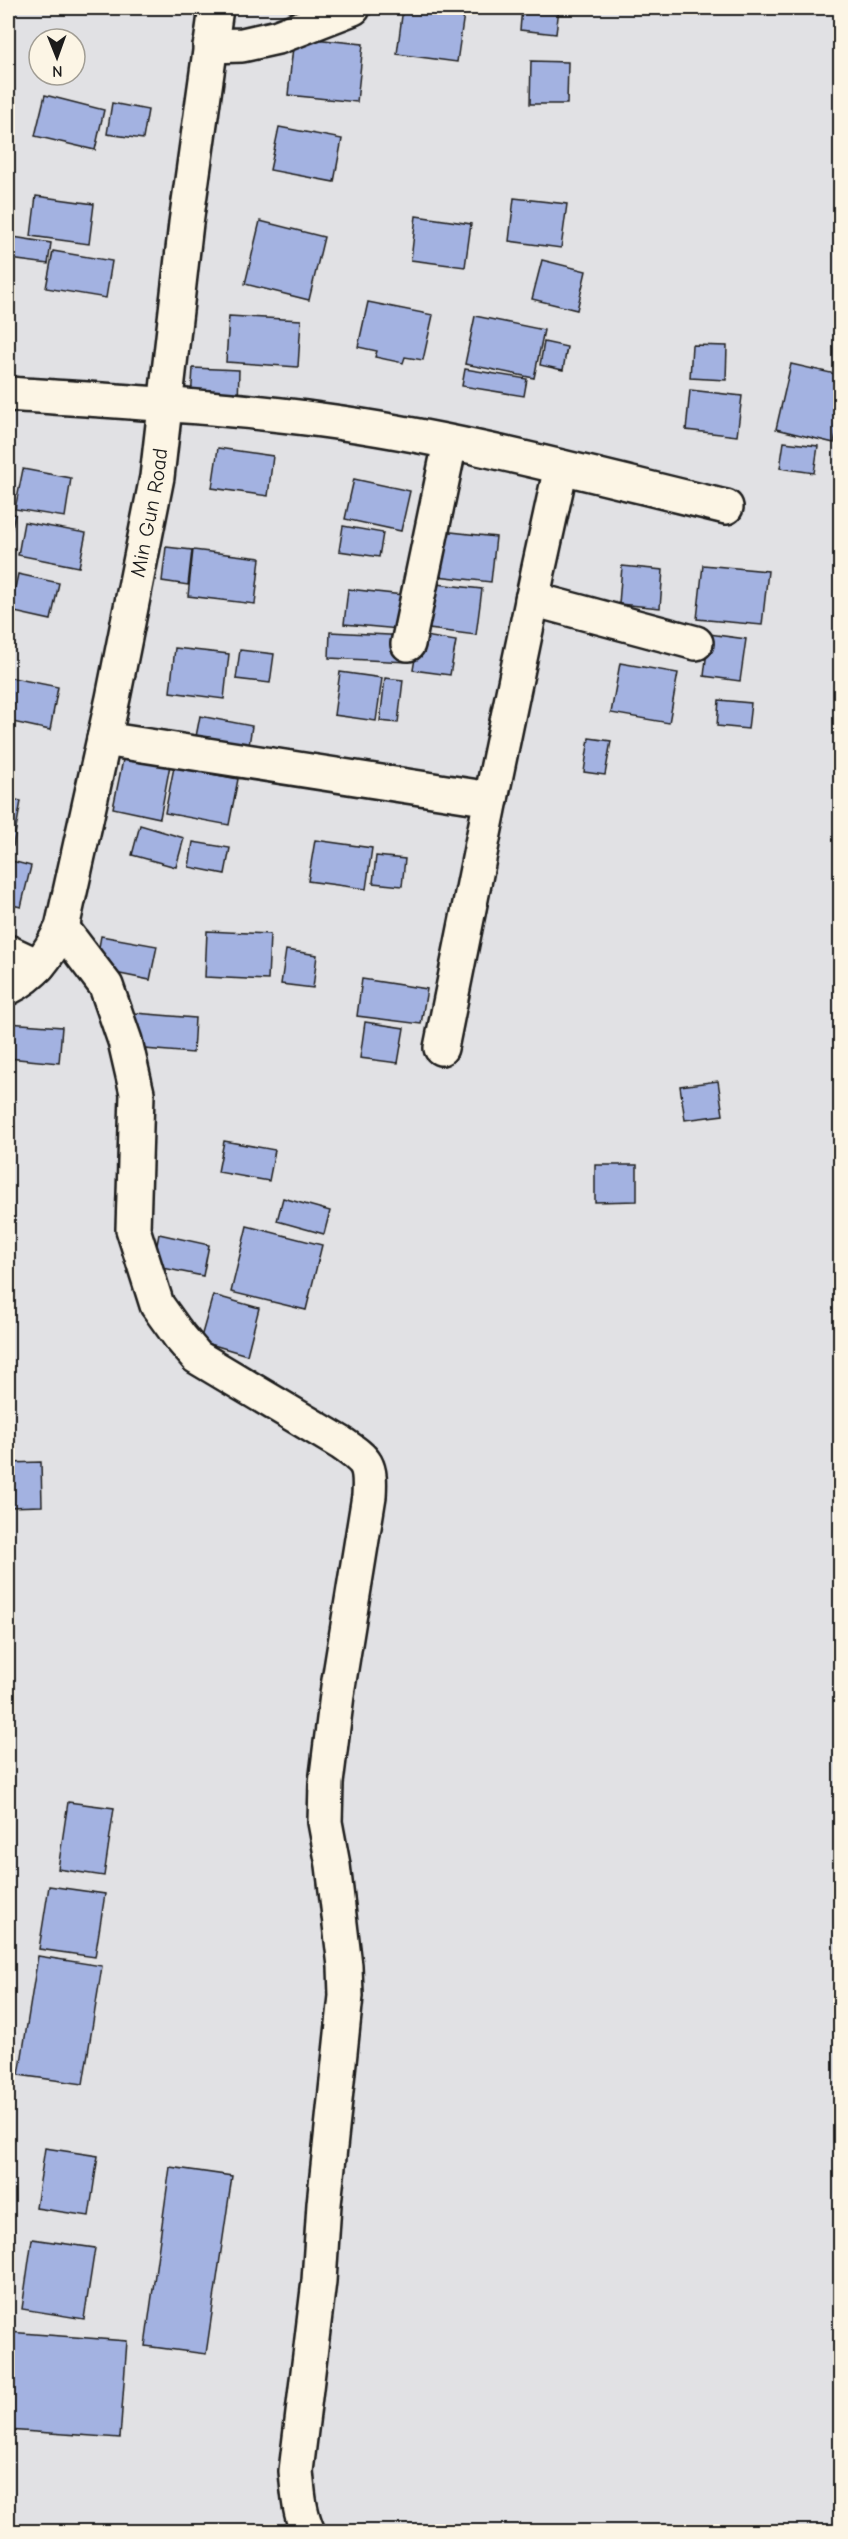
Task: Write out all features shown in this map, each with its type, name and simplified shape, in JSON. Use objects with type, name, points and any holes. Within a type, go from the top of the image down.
[{"type":"street","name":"Min Gun Road","points":[[8,988],[21,981],[48,957],[62,928],[104,739],[157,477],[186,223],[216,8]]},
{"type":"street","points":[[210,46],[242,45],[278,37],[353,8]]},
{"type":"street","points":[[8,394],[165,405],[320,420],[450,443],[726,507]]},
{"type":"street","points":[[408,644],[450,443]]},
{"type":"street","points":[[441,1048],[561,467]]},
{"type":"street","points":[[532,599],[696,643]]},
{"type":"street","points":[[104,739],[491,799]]},
{"type":"street","points":[[62,928],[106,986],[135,1078],[137,1113],[133,1229],[157,1305],[197,1357],[341,1443],[359,1455],[368,1466],[369,1496],[338,1687],[326,1783],[325,1822],[333,1865],[346,1996],[324,2204],[320,2282],[296,2471],[298,2500],[302,2520],[308,2532]]},
{"type":"street","points":[[8,952],[38,966]]},
{"type":"building","points":[[403,8],[464,14],[457,62],[397,54]]},
{"type":"building","points":[[522,8],[559,8],[556,34],[520,30]]},
{"type":"building","points":[[8,11],[15,13],[8,38]]},
{"type":"building","points":[[294,37],[363,44],[357,102],[288,95]]},
{"type":"building","points":[[531,61],[568,62],[567,104],[530,104]]},
{"type":"building","points":[[45,95],[104,110],[95,150],[35,136]]},
{"type":"building","points":[[8,97],[14,99],[8,125]]},
{"type":"building","points":[[112,103],[148,110],[143,139],[107,134]]},
{"type":"building","points":[[279,127],[342,139],[334,182],[270,170]]},
{"type":"building","points":[[36,196],[94,204],[89,244],[31,236]]},
{"type":"building","points":[[514,198],[567,204],[561,248],[509,241]]},
{"type":"building","points":[[416,216],[471,224],[465,267],[411,260]]},
{"type":"building","points":[[260,221],[324,237],[309,300],[245,284]]},
{"type":"building","points":[[13,237],[51,243],[48,264],[10,259]]},
{"type":"building","points":[[53,251],[112,261],[106,298],[46,288]]},
{"type":"building","points":[[542,260],[586,271],[577,310],[532,299]]},
{"type":"building","points":[[368,302],[433,315],[423,360],[405,357],[403,363],[375,357],[377,351],[358,347]]},
{"type":"building","points":[[229,316],[301,320],[298,367],[226,362]]},
{"type":"building","points":[[475,316],[544,330],[534,378],[465,364]]},
{"type":"building","points":[[544,342],[567,347],[563,370],[540,365]]},
{"type":"building","points":[[692,345],[727,346],[726,380],[690,378]]},
{"type":"building","points":[[791,364],[840,375],[840,415],[834,443],[776,429]]},
{"type":"building","points":[[193,368],[239,370],[238,402],[191,400]]},
{"type":"building","points":[[465,369],[527,379],[524,396],[462,386]]},
{"type":"building","points":[[690,390],[742,396],[737,436],[686,430]]},
{"type":"building","points":[[784,442],[818,446],[814,473],[780,468]]},
{"type":"building","points":[[218,448],[273,456],[268,496],[212,488]]},
{"type":"building","points":[[23,469],[71,478],[65,517],[15,509]]},
{"type":"building","points":[[354,479],[410,491],[401,531],[345,519]]},
{"type":"building","points":[[8,512],[15,514],[8,545]]},
{"type":"building","points":[[24,522],[86,533],[79,567],[18,555]]},
{"type":"building","points":[[343,526],[383,533],[379,557],[339,551]]},
{"type":"building","points":[[433,530],[496,537],[491,582],[428,575]]},
{"type":"building","points":[[166,547],[192,550],[188,585],[162,581]]},
{"type":"building","points":[[193,550],[260,558],[255,604],[188,596]]},
{"type":"building","points":[[703,565],[768,571],[762,625],[697,619]]},
{"type":"building","points":[[622,566],[663,570],[660,608],[619,604]]},
{"type":"building","points":[[18,574],[59,583],[51,620],[10,611]]},
{"type":"building","points":[[427,583],[482,589],[476,635],[421,628]]},
{"type":"building","points":[[348,589],[403,595],[399,629],[344,624]]},
{"type":"building","points":[[330,632],[408,636],[407,662],[329,658]]},
{"type":"building","points":[[709,634],[746,639],[740,681],[704,676]]},
{"type":"building","points":[[419,635],[456,641],[450,675],[413,670]]},
{"type":"building","points":[[175,648],[229,654],[224,699],[170,692]]},
{"type":"building","points":[[240,650],[274,654],[270,683],[236,679]]},
{"type":"building","points":[[620,663],[678,673],[669,723],[611,713]]},
{"type":"building","points":[[340,672],[382,678],[376,721],[334,715]]},
{"type":"building","points":[[8,677],[58,687],[50,730],[8,721]]},
{"type":"building","points":[[385,678],[403,680],[398,723],[380,721]]},
{"type":"building","points":[[719,700],[751,703],[748,729],[717,726]]},
{"type":"building","points":[[200,716],[252,726],[247,757],[194,747]]},
{"type":"building","points":[[589,738],[611,741],[605,775],[584,772]]},
{"type":"building","points":[[124,755],[170,765],[160,818],[113,808]]},
{"type":"building","points":[[174,767],[238,779],[229,825],[165,813]]},
{"type":"building","points":[[8,798],[21,801],[13,846],[8,845]]},
{"type":"building","points":[[140,825],[184,838],[176,867],[132,855]]},
{"type":"building","points":[[315,840],[372,848],[366,889],[308,881]]},
{"type":"building","points":[[193,842],[230,848],[225,874],[189,867]]},
{"type":"building","points":[[376,856],[405,859],[402,886],[373,883]]},
{"type":"building","points":[[8,860],[31,866],[21,907],[8,904]]},
{"type":"building","points":[[207,931],[270,934],[268,980],[205,977]]},
{"type":"building","points":[[101,936],[157,946],[150,980],[95,969]]},
{"type":"building","points":[[286,950],[317,955],[313,988],[281,984]]},
{"type":"building","points":[[362,979],[427,989],[421,1024],[357,1016]]},
{"type":"building","points":[[135,1013],[195,1018],[193,1053],[132,1048]]},
{"type":"building","points":[[365,1022],[404,1028],[398,1063],[360,1058]]},
{"type":"building","points":[[8,1023],[62,1027],[59,1063],[8,1058]]},
{"type":"building","points":[[718,1081],[723,1115],[685,1120],[680,1086]]},
{"type":"building","points":[[224,1141],[275,1150],[269,1181],[218,1172]]},
{"type":"building","points":[[595,1165],[637,1165],[637,1201],[595,1202]]},
{"type":"building","points":[[283,1198],[330,1211],[324,1234],[277,1221]]},
{"type":"building","points":[[247,1226],[322,1245],[306,1310],[231,1292]]},
{"type":"building","points":[[159,1234],[209,1245],[203,1276],[153,1266]]},
{"type":"building","points":[[213,1295],[259,1308],[247,1355],[200,1341]]},
{"type":"building","points":[[41,1462],[42,1506],[8,1507],[8,1463]]},
{"type":"building","points":[[68,1802],[114,1808],[104,1876],[58,1869]]},
{"type":"building","points":[[49,1886],[105,1894],[95,1957],[39,1949]]},
{"type":"building","points":[[38,1956],[102,1966],[83,2084],[19,2075]]},
{"type":"building","points":[[45,2148],[98,2156],[89,2216],[36,2208]]},
{"type":"building","points":[[170,2167],[232,2176],[206,2354],[145,2346]]},
{"type":"building","points":[[32,2239],[95,2248],[84,2319],[22,2309]]},
{"type":"building","points":[[8,2332],[127,2341],[120,2438],[8,2430]]}]
